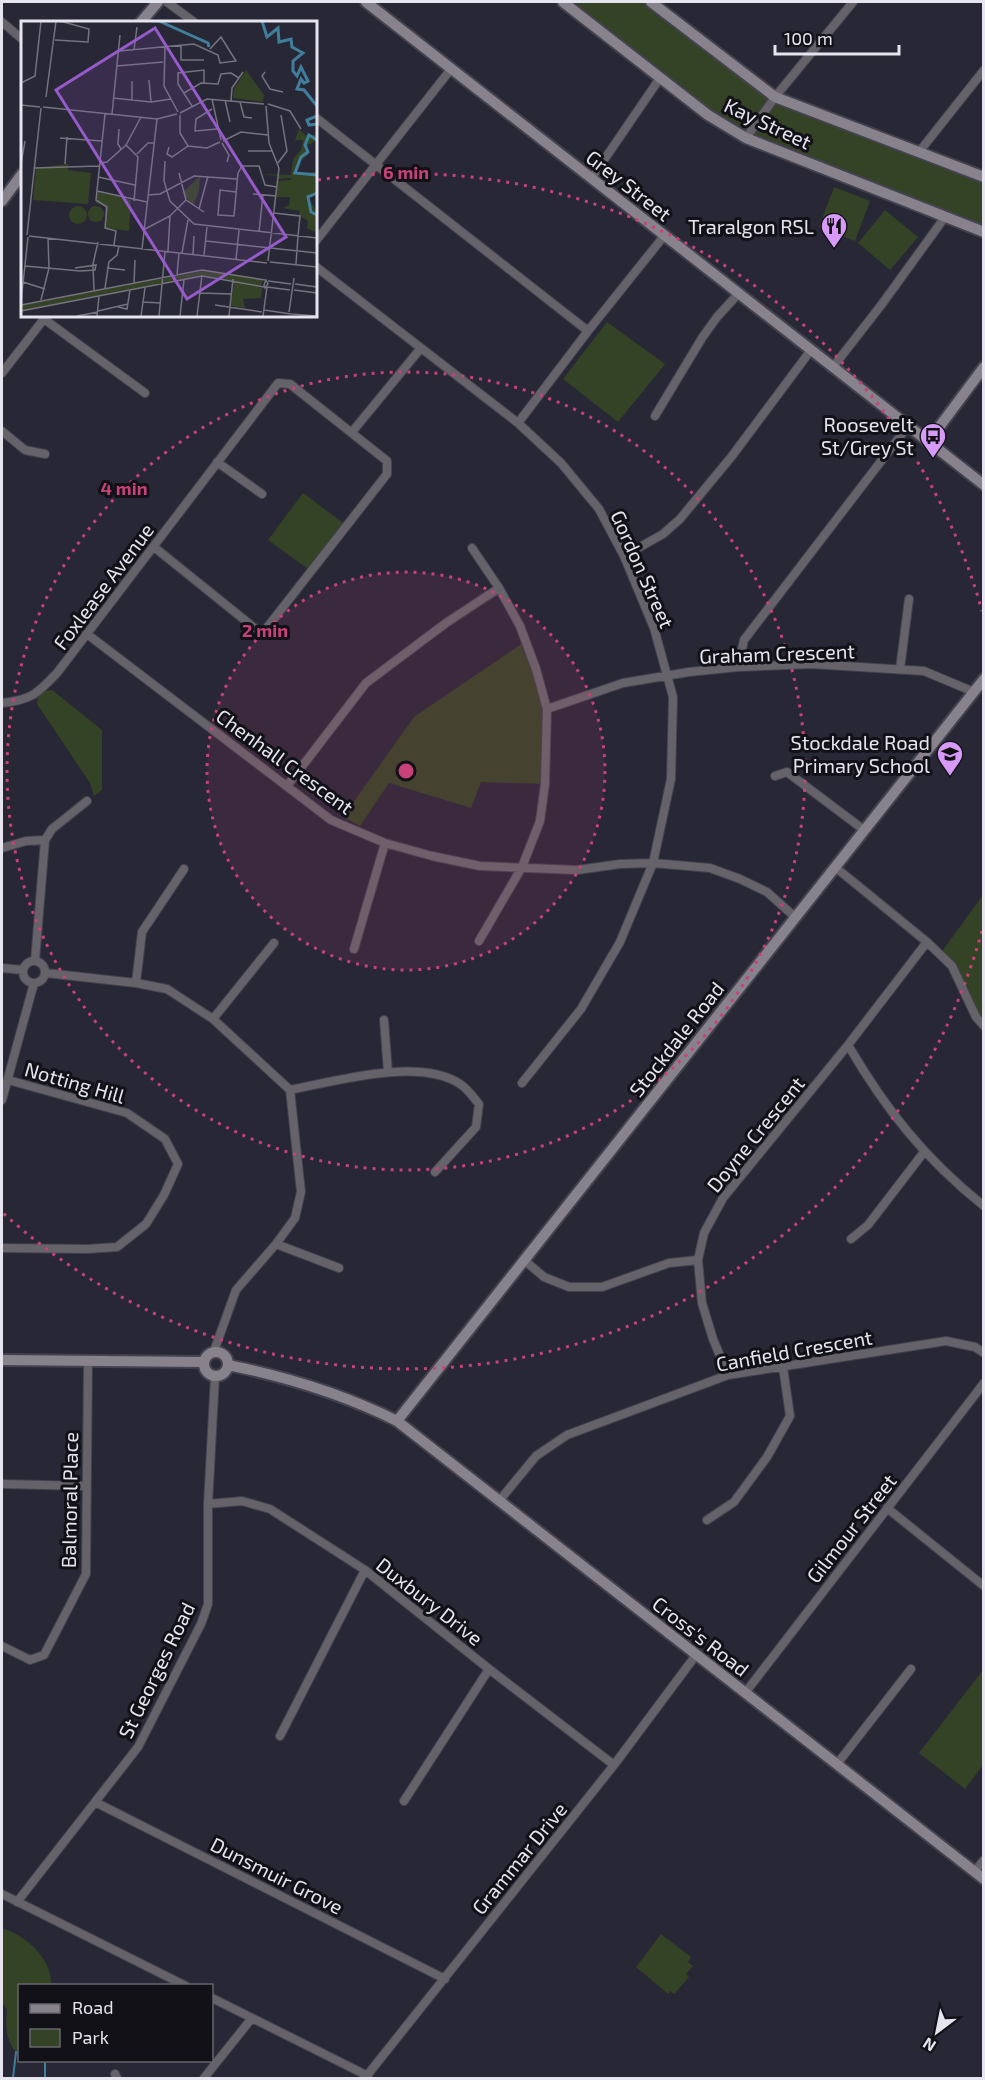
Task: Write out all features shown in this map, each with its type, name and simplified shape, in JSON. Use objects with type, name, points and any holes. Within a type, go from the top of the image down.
[{"type":"street","points":[[142,21],[158,2]]},
{"type":"street","points":[[167,2],[193,21]]},
{"type":"street","name":"Grey Street","points":[[366,2],[984,486]]},
{"type":"street","name":"Kay Street","points":[[562,2],[708,115],[746,138],[984,232]]},
{"type":"street","name":"Kay Street","points":[[651,2],[775,97],[984,177]]},
{"type":"street","points":[[746,138],[775,97],[853,2]]},
{"type":"street","points":[[2,22],[21,38]]},
{"type":"street","points":[[316,241],[452,69]]},
{"type":"street","points":[[919,152],[984,70]]},
{"type":"street","points":[[591,179],[660,78]]},
{"type":"street","points":[[316,118],[588,331]]},
{"type":"street","points":[[2,201],[21,175]]},
{"type":"street","points":[[833,367],[945,217]]},
{"type":"street","points":[[518,423],[664,236]]},
{"type":"street","name":"Gordon Street","points":[[316,267],[518,423],[561,464],[600,509],[624,556],[654,628],[673,697],[671,778],[653,863],[620,942],[580,1009],[522,1083]]},
{"type":"street","points":[[655,416],[702,338],[739,293]]},
{"type":"street","points":[[2,374],[46,317],[145,393]]},
{"type":"street","points":[[154,547],[262,634],[387,474],[387,461],[352,432],[421,348]]},
{"type":"street","points":[[624,556],[663,534],[681,519],[812,350]]},
{"type":"street","points":[[928,442],[984,367]]},
{"type":"street","name":"Foxlease Avenue","points":[[2,703],[21,701],[39,692],[57,673],[278,383],[290,384],[352,432]]},
{"type":"street","points":[[738,667],[744,640],[908,426]]},
{"type":"street","points":[[2,431],[25,450],[45,454]]},
{"type":"street","points":[[217,462],[262,494]]},
{"type":"street","points":[[472,548],[499,588],[520,626],[536,669],[547,709],[545,784],[540,821],[522,867],[478,941]]},
{"type":"street","points":[[288,786],[366,683],[446,623],[499,588]]},
{"type":"street","points":[[900,669],[909,599]]},
{"type":"street","name":"Chenhall Crescent","points":[[87,634],[331,820],[385,843],[480,866],[577,870],[620,864],[653,863],[710,868],[767,892],[795,917]]},
{"type":"street","name":"Graham Crescent","points":[[547,709],[623,683],[689,672],[738,667],[811,664],[924,671],[974,692]]},
{"type":"street","name":"Stockdale Road","points":[[397,1421],[984,679]]},
{"type":"street","points":[[775,776],[788,772],[864,830]]},
{"type":"street","points":[[35,961],[45,840],[52,829],[87,801]]},
{"type":"street","points":[[2,848],[26,841],[45,840]]},
{"type":"street","points":[[354,949],[385,843]]},
{"type":"street","points":[[835,867],[927,942],[952,966],[976,1017],[984,1026]]},
{"type":"street","points":[[136,983],[142,932],[184,869]]},
{"type":"street","name":"Doyne Crescent","points":[[728,1375],[713,1339],[702,1303],[698,1260],[704,1233],[723,1197],[848,1045],[927,942]]},
{"type":"street","points":[[213,1019],[274,943]]},
{"type":"street","points":[[23,970],[28,963],[35,961],[42,963],[46,973]]},
{"type":"street","points":[[2,968],[23,970]]},
{"type":"street","points":[[23,970],[27,981],[34,983],[42,980],[46,973]]},
{"type":"street","points":[[46,973],[136,983],[167,989],[213,1019],[290,1090],[301,1192],[295,1218],[236,1290],[214,1351],[207,1355],[203,1362],[206,1371],[215,1376],[223,1373],[228,1365],[224,1354],[214,1351]]},
{"type":"street","points":[[2,1100],[34,983]]},
{"type":"street","points":[[384,1020],[388,1072]]},
{"type":"street","points":[[848,1045],[881,1098],[924,1152],[950,1179],[984,1206]]},
{"type":"street","points":[[290,1090],[388,1072],[434,1072],[461,1084],[479,1104],[476,1127],[435,1172]]},
{"type":"street","name":"Notting Hill","points":[[2,1248],[117,1247],[146,1224],[164,1195],[178,1164],[165,1139],[127,1113],[8,1080]]},
{"type":"street","points":[[851,1239],[868,1225],[924,1152]]},
{"type":"street","points":[[276,1244],[339,1268]]},
{"type":"street","points":[[524,1260],[544,1277],[569,1287],[602,1287],[669,1263],[698,1260]]},
{"type":"street","name":"Canfield Crescent","points":[[499,1501],[536,1456],[567,1435],[728,1375],[946,1341],[975,1347],[984,1353]]},
{"type":"street","points":[[2,1360],[203,1362]]},
{"type":"street","name":"Balmoral Place","points":[[2,1646],[30,1660],[44,1655],[86,1574],[88,1362]]},
{"type":"street","name":"Cross's Road","points":[[228,1365],[265,1372],[312,1386],[357,1401],[397,1421],[984,1879]]},
{"type":"street","points":[[707,1520],[734,1502],[767,1457],[790,1416],[783,1367]]},
{"type":"street","name":"St Georges Road","points":[[17,1902],[138,1747],[201,1624],[208,1604],[208,1504],[215,1376]]},
{"type":"street","name":"Gilmour Street","points":[[745,1693],[984,1383]]},
{"type":"street","points":[[2,1484],[86,1486]]},
{"type":"street","name":"Duxbury Drive","points":[[208,1504],[242,1501],[270,1509],[365,1570],[614,1765]]},
{"type":"street","points":[[887,1508],[982,1583]]},
{"type":"street","points":[[280,1736],[365,1570]]},
{"type":"street","name":"Grammar Drive","points":[[367,2077],[614,1765],[696,1655]]},
{"type":"street","points":[[404,1801],[489,1669]]},
{"type":"street","points":[[837,1764],[911,1669]]},
{"type":"street","name":"Dunsmuir Grove","points":[[95,1802],[445,1978]]},
{"type":"street","points":[[974,1872],[984,1860]]},
{"type":"street","points":[[2,1894],[182,1984]]},
{"type":"street","points":[[213,1998],[367,2077]]},
{"type":"street","points":[[204,2079],[252,2018]]},
{"type":"green space","points":[[563,2],[651,2],[775,97],[983,177],[983,230],[746,138]]},
{"type":"green space","points":[[834,187],[870,201],[855,241],[819,227]]},
{"type":"green space","points":[[885,210],[918,237],[890,270],[858,243]]},
{"type":"green space","points":[[607,322],[665,364],[618,422],[563,379]]},
{"type":"green space","points":[[303,493],[347,526],[311,571],[268,540]]},
{"type":"green space","points":[[526,641],[547,709],[545,784],[481,782],[471,808],[389,783],[360,826],[343,817],[414,717]]},
{"type":"green space","points":[[52,690],[102,730],[102,790],[94,796],[90,783],[37,704],[39,692]]},
{"type":"green space","points":[[983,895],[983,1026],[952,966],[940,954]]},
{"type":"green space","points":[[983,1670],[983,1765],[965,1789],[919,1753]]},
{"type":"green space","points":[[2,1928],[20,1936],[36,1949],[50,1975],[51,1984],[18,1984],[18,2054],[9,2040],[6,2028],[7,2009],[2,2003]]},
{"type":"green space","points":[[661,1934],[691,1957],[688,1962],[693,1966],[686,1974],[689,1977],[674,1994],[670,1991],[668,1994],[636,1967]]},
{"type":"waterway","points":[[13,2078],[16,2052]]},
{"type":"waterway","points":[[45,2062],[45,2078]]},
{"type":"place","name":"Traralgon RSL","points":[[834,249]]},
{"type":"place","name":"Roosevelt St/Grey St","points":[[933,459]]},
{"type":"place","name":"Stockdale Road Primary School","points":[[950,777]]}]
